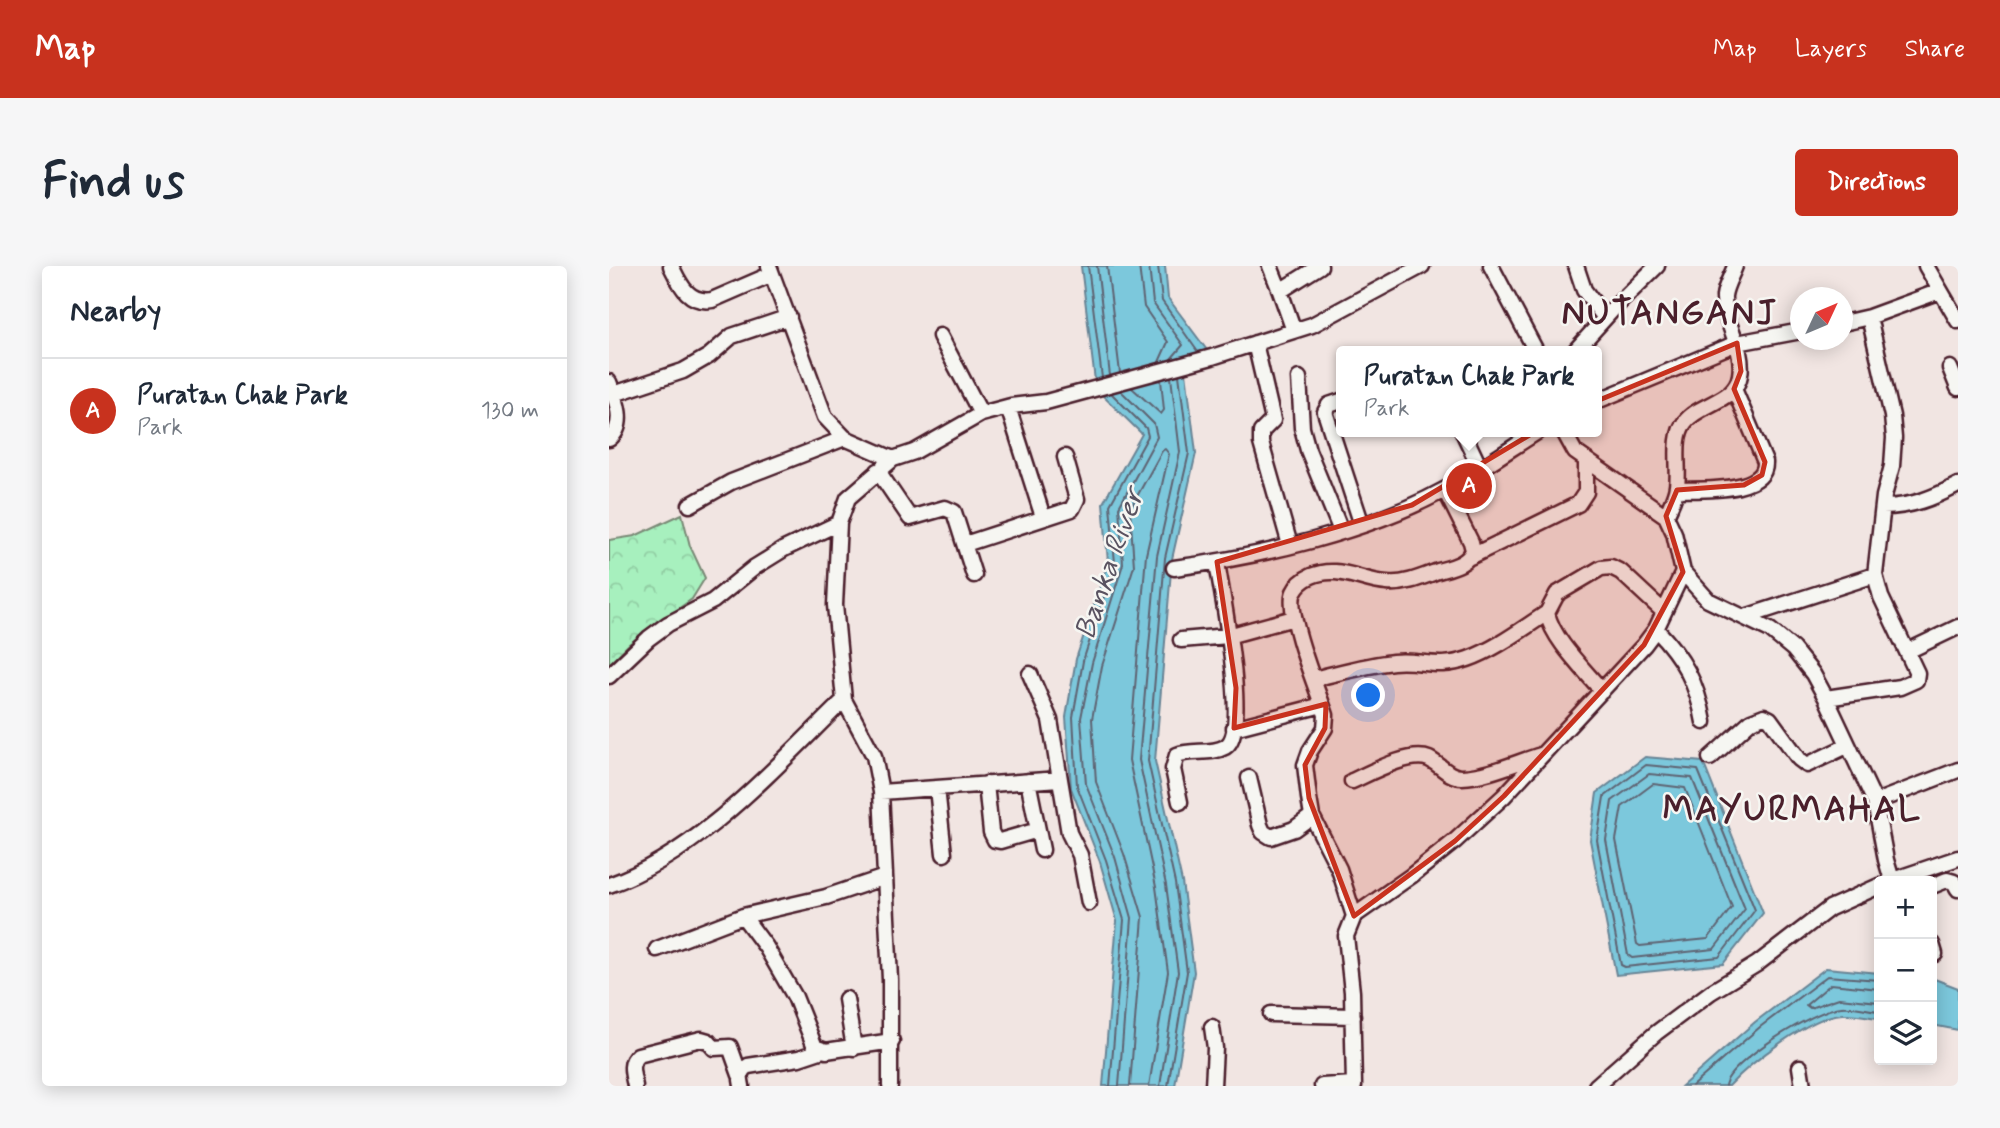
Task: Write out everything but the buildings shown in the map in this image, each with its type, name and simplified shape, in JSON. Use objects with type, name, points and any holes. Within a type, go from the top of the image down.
[{"type":"street","points":[[671,266],[688,294],[703,301],[712,300],[771,270],[825,417],[845,438],[893,459]]},
{"type":"street","points":[[1270,266],[1294,331]]},
{"type":"street","points":[[1280,291],[1320,266]]},
{"type":"street","points":[[890,1086],[892,1041],[881,792],[874,756],[844,700],[835,605],[839,523],[848,498],[893,459],[914,452],[981,414],[1046,402],[1212,357],[1312,325],[1422,266]]},
{"type":"street","points":[[1491,266],[1533,346]]},
{"type":"street","points":[[1576,266],[1584,290],[1605,318]]},
{"type":"street","points":[[1580,346],[1657,266]]},
{"type":"street","points":[[1666,516],[1677,490],[1679,440],[1684,423],[1734,388],[1741,372],[1724,294],[1735,266]]},
{"type":"street","points":[[1926,266],[1958,321]]},
{"type":"street","points":[[1853,321],[1940,290]]},
{"type":"street","points":[[609,439],[617,432],[619,425],[612,388],[683,371],[709,356],[732,336],[789,317]]},
{"type":"street","points":[[1826,698],[1911,684],[1916,680],[1917,673],[1881,597],[1875,575],[1883,507],[1892,467],[1893,427],[1869,317]]},
{"type":"street","points":[[1602,399],[1737,344],[1790,333]]},
{"type":"street","points":[[940,336],[981,414]]},
{"type":"street","points":[[1255,343],[1273,420],[1261,432],[1261,443],[1290,545]]},
{"type":"street","points":[[1950,368],[1958,388]]},
{"type":"street","points":[[1299,378],[1302,428],[1308,450],[1341,531]]},
{"type":"street","points":[[1677,490],[1744,485],[1762,475],[1765,462],[1734,388]]},
{"type":"street","points":[[1336,403],[1329,405],[1325,412],[1362,526]]},
{"type":"street","points":[[1009,407],[1043,517]]},
{"type":"street","points":[[1464,437],[1480,468]]},
{"type":"street","points":[[1174,568],[1217,562],[1362,526],[1445,489],[1529,437]]},
{"type":"street","points":[[1566,437],[1575,452],[1586,461],[1666,516],[1674,533],[1683,572],[1708,600],[1770,630],[1793,649],[1812,674],[1875,802],[1890,876]]},
{"type":"street","points":[[690,505],[731,482],[845,438]]},
{"type":"street","points":[[965,544],[1043,517],[1067,512],[1077,499],[1065,457]]},
{"type":"street","points":[[1354,916],[1331,850],[1312,816],[1305,765],[1310,751],[1325,728],[1326,715],[1294,618],[1294,593],[1304,580],[1319,572],[1335,572],[1388,584],[1411,581],[1458,565],[1578,504],[1586,492],[1586,461]]},
{"type":"street","points":[[878,471],[910,518],[950,509],[957,518],[974,575]]},
{"type":"street","points":[[1883,507],[1900,507],[1921,502],[1958,485]]},
{"type":"street","points":[[1445,489],[1471,542],[1473,550],[1470,557]]},
{"type":"street","points":[[609,676],[668,624],[713,601],[755,567],[784,549],[839,523]]},
{"type":"street","points":[[1180,802],[1174,769],[1177,755],[1224,748],[1231,742],[1234,728],[1236,688],[1217,562]]},
{"type":"street","points":[[1313,679],[1394,662],[1432,666],[1468,659],[1490,649],[1547,613],[1557,594],[1601,568],[1611,567],[1621,572],[1664,612]]},
{"type":"street","points":[[1322,1086],[1354,1085],[1353,1016],[1346,936],[1354,916],[1455,841],[1504,796],[1656,629],[1683,572]]},
{"type":"street","points":[[1745,617],[1875,575]]},
{"type":"street","points":[[1547,613],[1555,633],[1602,691]]},
{"type":"street","points":[[1181,640],[1228,636],[1294,618]]},
{"type":"street","points":[[1908,651],[1958,627]]},
{"type":"street","points":[[1656,629],[1682,661],[1696,685],[1705,722]]},
{"type":"street","points":[[1030,674],[1050,720],[1069,833],[1080,855],[1089,903]]},
{"type":"street","points":[[609,884],[654,865],[716,822],[844,700]]},
{"type":"street","points":[[1234,728],[1322,705]]},
{"type":"street","points":[[1710,758],[1757,716],[1770,719],[1807,765],[1812,765],[1847,746]]},
{"type":"street","points":[[1352,781],[1416,757],[1427,758],[1450,774],[1461,777],[1480,774],[1542,754]]},
{"type":"street","points":[[1875,802],[1958,770]]},
{"type":"street","points":[[1249,778],[1260,825],[1263,832],[1271,837],[1294,829],[1312,816]]},
{"type":"street","points":[[881,792],[1059,779]]},
{"type":"street","points":[[1028,781],[1042,850]]},
{"type":"street","points":[[986,784],[991,831],[995,840],[1000,841],[1038,830]]},
{"type":"street","points":[[937,788],[944,854]]},
{"type":"street","points":[[1916,876],[1958,858]]},
{"type":"street","points":[[657,949],[743,916],[826,897],[885,877]]},
{"type":"street","points":[[1937,884],[1947,880],[1954,882],[1958,889]]},
{"type":"street","points":[[1596,1086],[1656,1033],[1711,992],[1757,964],[1830,908],[1874,888]]},
{"type":"street","points":[[743,916],[782,974],[805,1020],[811,1041],[820,1051]]},
{"type":"street","points":[[846,999],[854,1048]]},
{"type":"street","points":[[1271,1014],[1353,1016]]},
{"type":"street","points":[[1212,1027],[1215,1048],[1213,1086]]},
{"type":"street","points":[[635,1086],[632,1064],[638,1055],[701,1039],[708,1041],[714,1048],[730,1047],[741,1080]]},
{"type":"street","points":[[741,1080],[742,1069],[748,1066],[799,1058],[820,1051],[892,1041]]},
{"type":"street","points":[[1800,1067],[1803,1086]]},
{"type":"highlighted area","points":[[1737,343],[1741,371],[1734,389],[1765,462],[1762,475],[1744,485],[1677,490],[1666,516],[1683,572],[1644,645],[1504,796],[1455,841],[1354,916],[1309,798],[1305,765],[1325,728],[1326,704],[1234,728],[1236,688],[1217,562],[1412,505],[1563,415]]},
{"type":"green space","points":[[682,514],[690,546],[705,578],[692,599],[629,644],[609,664],[609,540],[635,536]]},
{"type":"water","name":"Banka River","points":[[1081,266],[1165,266],[1168,298],[1212,357],[1185,364],[1196,453],[1172,559],[1155,761],[1182,882],[1194,972],[1175,1086],[1103,1086],[1117,921],[1100,862],[1071,788],[1066,717],[1076,659],[1108,562],[1103,503],[1142,434],[1096,389]]},
{"type":"water","points":[[1645,757],[1703,762],[1763,913],[1723,964],[1616,975],[1590,840],[1597,793]]},
{"type":"water","points":[[1826,968],[1874,973],[1874,1017],[1842,1014],[1814,1023],[1781,1042],[1729,1086],[1682,1086],[1755,1022]]},
{"type":"water","points":[[1937,980],[1958,988],[1958,1030],[1937,1026]]},
{"type":"place","name":"Puratan Chak Park","points":[[1469,486]]},
{"type":"district","name":"NUTANGANJ","points":[[1670,314]]},
{"type":"district","name":"MAYURMAHAL","points":[[1792,810]]}]
